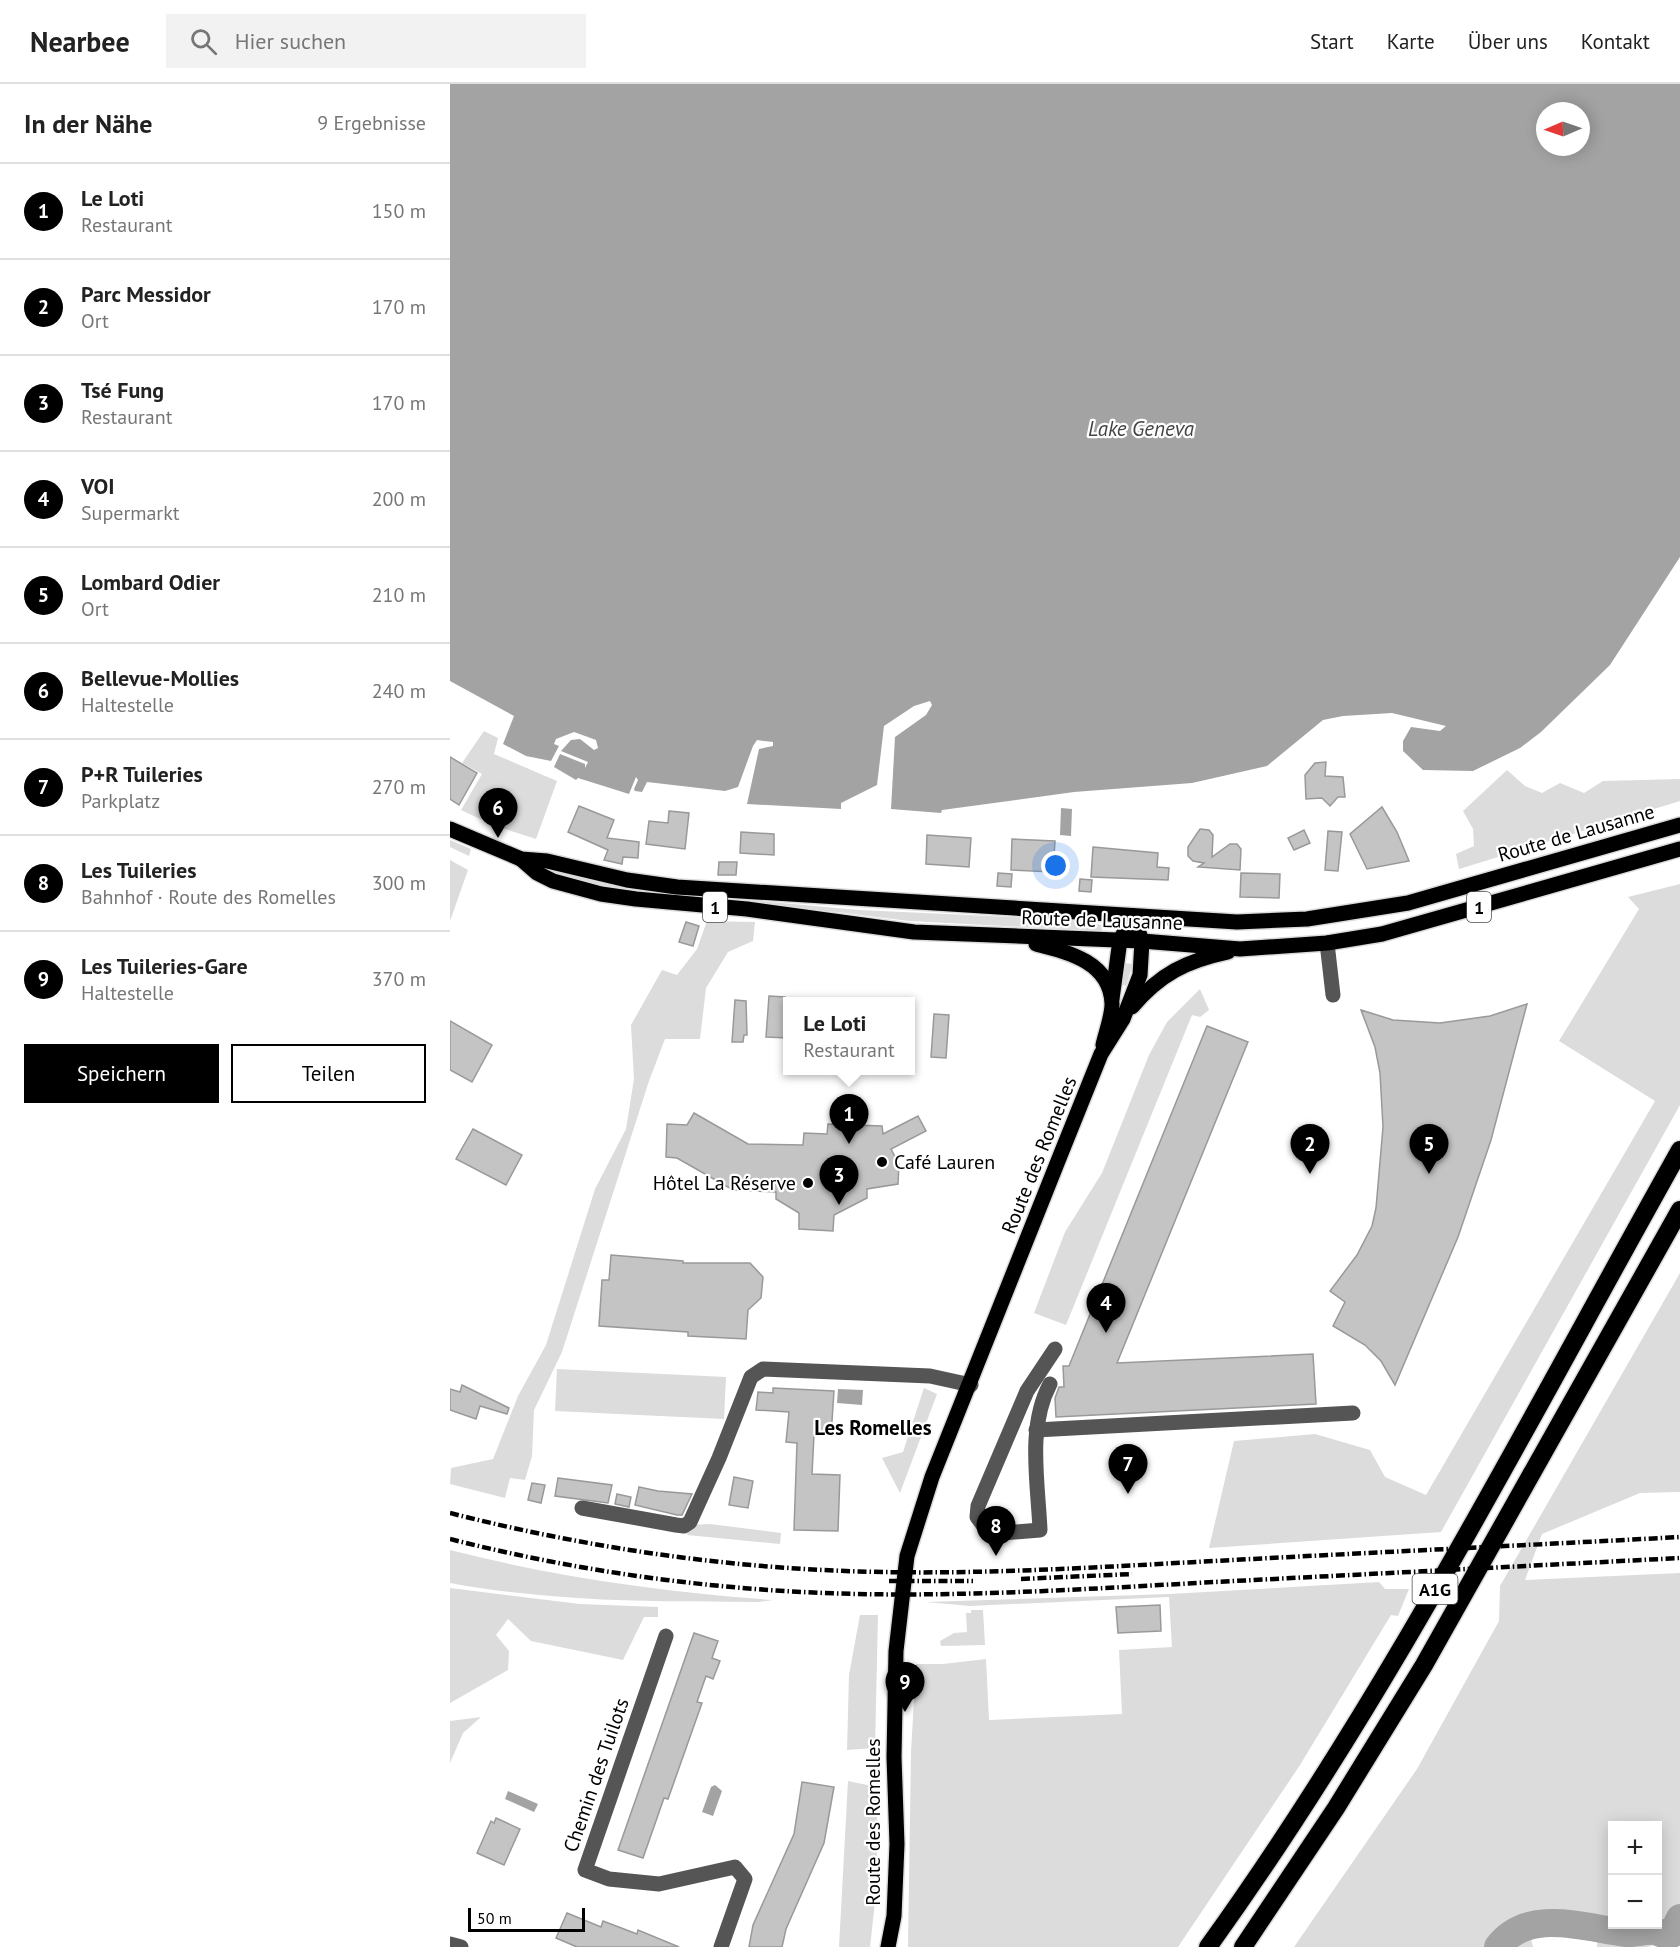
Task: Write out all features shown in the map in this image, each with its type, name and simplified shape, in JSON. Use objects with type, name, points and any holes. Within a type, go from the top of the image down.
[{"type":"highway","name":"A1G","points":[[1208,1947],[1274,1853],[1366,1706],[1440,1579],[1680,1150]]},
{"type":"highway","name":"A1G","points":[[1243,1947],[1336,1808],[1424,1665],[1680,1210]]},
{"type":"main road","name":"Route de Lausanne","points":[[521,859],[547,861],[627,880],[677,887],[1233,922],[1281,922],[1408,903],[1680,825]]},
{"type":"main road","name":"Route de Lausanne","points":[[450,829],[521,859],[537,873],[601,894],[747,909],[915,932],[1010,938],[1142,941],[1240,949],[1327,943],[1410,927],[1680,849]]},
{"type":"main road","points":[[1101,1054],[1112,1004],[1120,940],[1133,916]]},
{"type":"main road","points":[[1133,916],[1142,941]]},
{"type":"main road","points":[[1324,917],[1327,943]]},
{"type":"main road","points":[[1010,938],[1081,957],[1099,973],[1112,1004]]},
{"type":"main road","name":"Route des Romelles","points":[[888,1947],[895,1900],[894,1693],[901,1589],[907,1556],[923,1500],[971,1385],[1101,1054],[1123,1019],[1140,975],[1142,941]]},
{"type":"main road","points":[[1123,1019],[1152,984],[1169,972],[1191,962],[1240,949]]},
{"type":"street","points":[[1327,943],[1333,995]]},
{"type":"street","points":[[1050,1384],[1043,1398],[1036,1431],[1040,1530],[1001,1535],[990,1534],[977,1517],[978,1506],[1027,1391],[1055,1348]]},
{"type":"street","points":[[582,1508],[665,1524],[684,1526],[690,1522],[723,1450],[751,1377],[763,1369],[930,1376],[971,1385]]},
{"type":"street","points":[[1036,1431],[1353,1413]]},
{"type":"street","name":"Chemin des Tuilots","points":[[666,1636],[585,1870],[609,1879],[658,1884],[735,1867],[745,1879],[721,1947]]},
{"type":"street","points":[[450,1944],[461,1947]]},
{"type":"shaded area","points":[[484,731],[498,738],[494,754],[557,781],[536,839],[493,825],[461,810],[482,774],[462,763]]},
{"type":"shaded area","points":[[1507,770],[1525,786],[1542,793],[1560,783],[1584,793],[1603,781],[1680,779],[1680,801],[1459,869],[1456,854],[1474,846],[1473,829],[1463,811]]},
{"type":"shaded area","points":[[450,840],[471,849],[469,856],[450,847]]},
{"type":"shaded area","points":[[450,860],[468,870],[450,921]]},
{"type":"shaded area","points":[[546,868],[658,891],[859,910],[1077,920],[1102,925],[1102,931],[909,921],[837,912],[672,899],[630,894],[544,872]]},
{"type":"shaded area","points":[[1680,884],[1680,1105],[1441,1532],[1209,1548],[1234,1441],[1315,1434],[1370,1450],[1385,1477],[1426,1495],[1655,1101],[1559,1041],[1639,909],[1628,897]]},
{"type":"shaded area","points":[[707,921],[755,922],[753,941],[728,952],[706,988],[700,1039],[665,1039],[649,1081],[562,1352],[534,1410],[532,1456],[525,1480],[510,1478],[505,1498],[450,1484],[451,1468],[493,1459],[518,1396],[546,1345],[595,1189],[626,1129],[634,1079],[631,1025],[662,970],[677,975],[697,949]]},
{"type":"shaded area","points":[[1123,963],[1133,964],[1126,986],[1120,984]]},
{"type":"shaded area","points":[[1200,989],[1209,1010],[1200,1017],[1192,1015],[1066,1325],[1034,1313],[1065,1232],[1102,1173],[1149,1055],[1167,1022]]},
{"type":"shaded area","points":[[1680,1273],[1680,1492],[1640,1493],[1542,1534],[1525,1580],[1680,1573],[1680,1935],[1648,1947],[1597,1947],[1598,1935],[1558,1928],[1530,1935],[1533,1947],[1294,1947],[1417,1769],[1499,1621],[1500,1586]]},
{"type":"shaded area","points":[[557,1369],[726,1377],[724,1419],[555,1411]]},
{"type":"shaded area","points":[[924,1388],[937,1394],[900,1493],[882,1458],[903,1452]]},
{"type":"shaded area","points":[[710,1524],[781,1533],[780,1544],[687,1535],[690,1525]]},
{"type":"shaded area","points":[[450,1550],[570,1576],[691,1593],[773,1600],[720,1602],[604,1600],[488,1589],[450,1583]]},
{"type":"shaded area","points":[[1379,1582],[1385,1589],[1409,1589],[1398,1616],[1391,1615],[1300,1765],[1178,1947],[908,1947],[911,1752],[916,1664],[943,1664],[986,1659],[989,1720],[1122,1714],[1119,1650],[1172,1647],[1169,1597],[970,1606],[926,1602],[1170,1594]]},
{"type":"shaded area","points":[[450,1588],[580,1604],[658,1607],[658,1617],[644,1617],[623,1660],[531,1641],[508,1619],[496,1635],[509,1651],[508,1670],[450,1703]]},
{"type":"shaded area","points":[[971,1610],[983,1610],[985,1645],[941,1646],[940,1641],[954,1633],[967,1632],[966,1613],[971,1613]]},
{"type":"shaded area","points":[[860,1615],[878,1615],[875,1748],[847,1750],[849,1675]]},
{"type":"shaded area","points":[[481,1717],[463,1733],[450,1763],[450,1721]]},
{"type":"shaded area","points":[[848,1781],[877,1787],[877,1884],[870,1947],[839,1947]]},
{"type":"water","name":"Lake Geneva","points":[[450,84],[1680,84],[1680,557],[1610,665],[1541,732],[1520,748],[1473,771],[1423,770],[1403,751],[1403,741],[1411,727],[1440,731],[1446,726],[1392,713],[1343,716],[1323,720],[1267,766],[1192,783],[1074,792],[942,810],[941,813],[891,809],[895,737],[926,715],[932,705],[930,701],[914,706],[884,726],[877,785],[841,803],[841,809],[747,804],[759,749],[773,746],[773,742],[757,740],[738,787],[725,791],[647,782],[642,792],[634,789],[638,780],[636,777],[629,794],[578,778],[576,780],[554,767],[560,754],[585,764],[585,768],[588,762],[561,751],[571,740],[580,739],[594,750],[598,748],[596,740],[574,732],[556,739],[554,744],[559,746],[551,761],[526,756],[503,744],[514,716],[450,681]]},
{"type":"water","points":[[1061,808],[1072,809],[1071,836],[1060,835]]},
{"type":"water","points":[[838,1389],[863,1390],[862,1405],[837,1403]]},
{"type":"water","points":[[715,1785],[722,1791],[713,1816],[702,1812],[711,1787]]},
{"type":"water","points":[[508,1791],[538,1804],[534,1812],[505,1799]]},
{"type":"building","points":[[450,757],[477,773],[459,805],[450,799]]},
{"type":"building","points":[[1326,762],[1325,776],[1343,777],[1345,797],[1338,797],[1330,806],[1322,798],[1306,799],[1305,775],[1315,763]]},
{"type":"building","points":[[579,806],[614,820],[607,838],[639,842],[638,858],[623,857],[622,864],[604,860],[608,850],[568,832]]},
{"type":"building","points":[[1382,807],[1397,832],[1409,861],[1367,869],[1350,834]]},
{"type":"building","points":[[669,811],[689,813],[685,849],[646,844],[649,821],[668,823]]},
{"type":"building","points":[[1200,829],[1209,830],[1213,835],[1212,857],[1230,844],[1237,844],[1241,849],[1240,870],[1198,867],[1204,863],[1193,861],[1188,856],[1188,847]]},
{"type":"building","points":[[1304,830],[1310,843],[1294,850],[1288,838]]},
{"type":"building","points":[[1328,831],[1342,832],[1338,871],[1325,870]]},
{"type":"building","points":[[741,832],[774,834],[774,855],[740,853]]},
{"type":"building","points":[[927,835],[971,838],[969,867],[926,864]]},
{"type":"building","points":[[1012,839],[1055,841],[1053,872],[1011,870]]},
{"type":"building","points":[[1093,847],[1158,853],[1157,867],[1169,868],[1168,880],[1091,877]]},
{"type":"building","points":[[719,862],[737,862],[736,875],[718,875]]},
{"type":"building","points":[[998,873],[1012,874],[1011,887],[997,886]]},
{"type":"building","points":[[1241,873],[1280,874],[1279,898],[1240,897]]},
{"type":"building","points":[[1080,879],[1092,880],[1091,892],[1079,891]]},
{"type":"building","points":[[686,922],[699,926],[693,946],[679,942]]},
{"type":"building","points":[[769,996],[785,997],[783,997],[783,1038],[766,1037]]},
{"type":"building","points":[[735,1000],[746,1001],[747,1035],[744,1035],[743,1042],[732,1042]]},
{"type":"building","points":[[1527,1004],[1491,1140],[1458,1237],[1395,1385],[1381,1361],[1365,1345],[1333,1326],[1345,1302],[1330,1291],[1357,1255],[1372,1226],[1376,1208],[1383,1127],[1380,1073],[1375,1047],[1361,1010],[1393,1020],[1440,1023],[1490,1016]]},
{"type":"building","points":[[934,1014],[949,1015],[946,1058],[931,1057]]},
{"type":"building","points":[[450,1021],[492,1045],[472,1082],[450,1070]]},
{"type":"building","points":[[1207,1026],[1248,1042],[1117,1363],[1313,1354],[1316,1404],[1056,1417],[1055,1398],[1059,1387],[1064,1387],[1063,1366],[1069,1366]]},
{"type":"building","points":[[694,1113],[748,1144],[803,1145],[804,1133],[827,1134],[828,1124],[882,1126],[883,1134],[918,1116],[926,1131],[891,1149],[899,1164],[898,1184],[867,1189],[867,1198],[834,1215],[833,1231],[799,1229],[799,1213],[776,1199],[776,1192],[733,1190],[677,1158],[666,1157],[667,1124],[687,1125]]},
{"type":"building","points":[[473,1129],[522,1155],[506,1185],[456,1159]]},
{"type":"building","points":[[611,1255],[683,1261],[683,1263],[750,1263],[763,1277],[761,1298],[748,1310],[746,1339],[688,1336],[688,1332],[599,1326],[602,1280],[609,1280]]},
{"type":"building","points":[[462,1385],[509,1408],[507,1414],[480,1406],[476,1419],[450,1410],[450,1389],[460,1392]]},
{"type":"building","points":[[773,1388],[834,1391],[831,1436],[814,1435],[812,1474],[840,1475],[838,1531],[794,1530],[797,1443],[786,1442],[789,1412],[756,1410],[758,1392],[773,1393]]},
{"type":"building","points":[[734,1477],[753,1481],[748,1508],[729,1505]]},
{"type":"building","points":[[558,1478],[612,1485],[608,1503],[555,1496]]},
{"type":"building","points":[[532,1483],[545,1485],[541,1503],[528,1500]]},
{"type":"building","points":[[639,1487],[692,1494],[682,1515],[677,1515],[635,1505]]},
{"type":"building","points":[[617,1494],[631,1497],[629,1507],[615,1504]]},
{"type":"building","points":[[1160,1605],[1161,1631],[1118,1633],[1116,1607]]},
{"type":"building","points":[[694,1633],[718,1641],[712,1658],[720,1661],[713,1679],[706,1676],[697,1702],[702,1703],[668,1799],[664,1798],[643,1858],[618,1850]]},
{"type":"building","points":[[802,1782],[834,1787],[824,1843],[786,1929],[782,1947],[749,1947],[753,1925],[794,1834]]},
{"type":"building","points":[[496,1818],[520,1829],[504,1865],[477,1853],[491,1821],[494,1823]]},
{"type":"building","points":[[567,1913],[601,1927],[603,1921],[637,1934],[638,1930],[679,1947],[577,1947],[556,1938]]},
{"type":"waterway","points":[[1498,1947],[1510,1935],[1525,1927],[1541,1924],[1558,1923],[1626,1933],[1654,1931],[1667,1935],[1672,1934],[1680,1918]]},
{"type":"railway","points":[[450,1513],[542,1534],[682,1558],[777,1567],[875,1572],[977,1572],[1080,1568],[1680,1537]]},
{"type":"railway","points":[[450,1539],[542,1560],[682,1582],[777,1591],[873,1594],[971,1594],[1068,1590],[1680,1558]]},
{"type":"railway","points":[[1021,1579],[1132,1574]]},
{"type":"railway","points":[[889,1581],[973,1581]]},
{"type":"place","name":"Bellevue-Mollies","points":[[498,838]]},
{"type":"place","name":"Le Loti","points":[[849,1144]]},
{"type":"place","name":"Café Lauren","points":[[882,1162]]},
{"type":"place","name":"Parc Messidor","points":[[1310,1174]]},
{"type":"place","name":"Lombard Odier","points":[[1429,1174]]},
{"type":"place","name":"Hôtel La Réserve","points":[[808,1183]]},
{"type":"place","name":"Tsé Fung","points":[[839,1205]]},
{"type":"place","name":"VOI","points":[[1106,1333]]},
{"type":"place","name":"P+R Tuileries","points":[[1128,1494]]},
{"type":"place","name":"Les Tuileries","points":[[996,1556]]},
{"type":"place","name":"Les Tuileries-Gare","points":[[905,1712]]},
{"type":"district","name":"Les Romelles","points":[[873,1427]]}]
